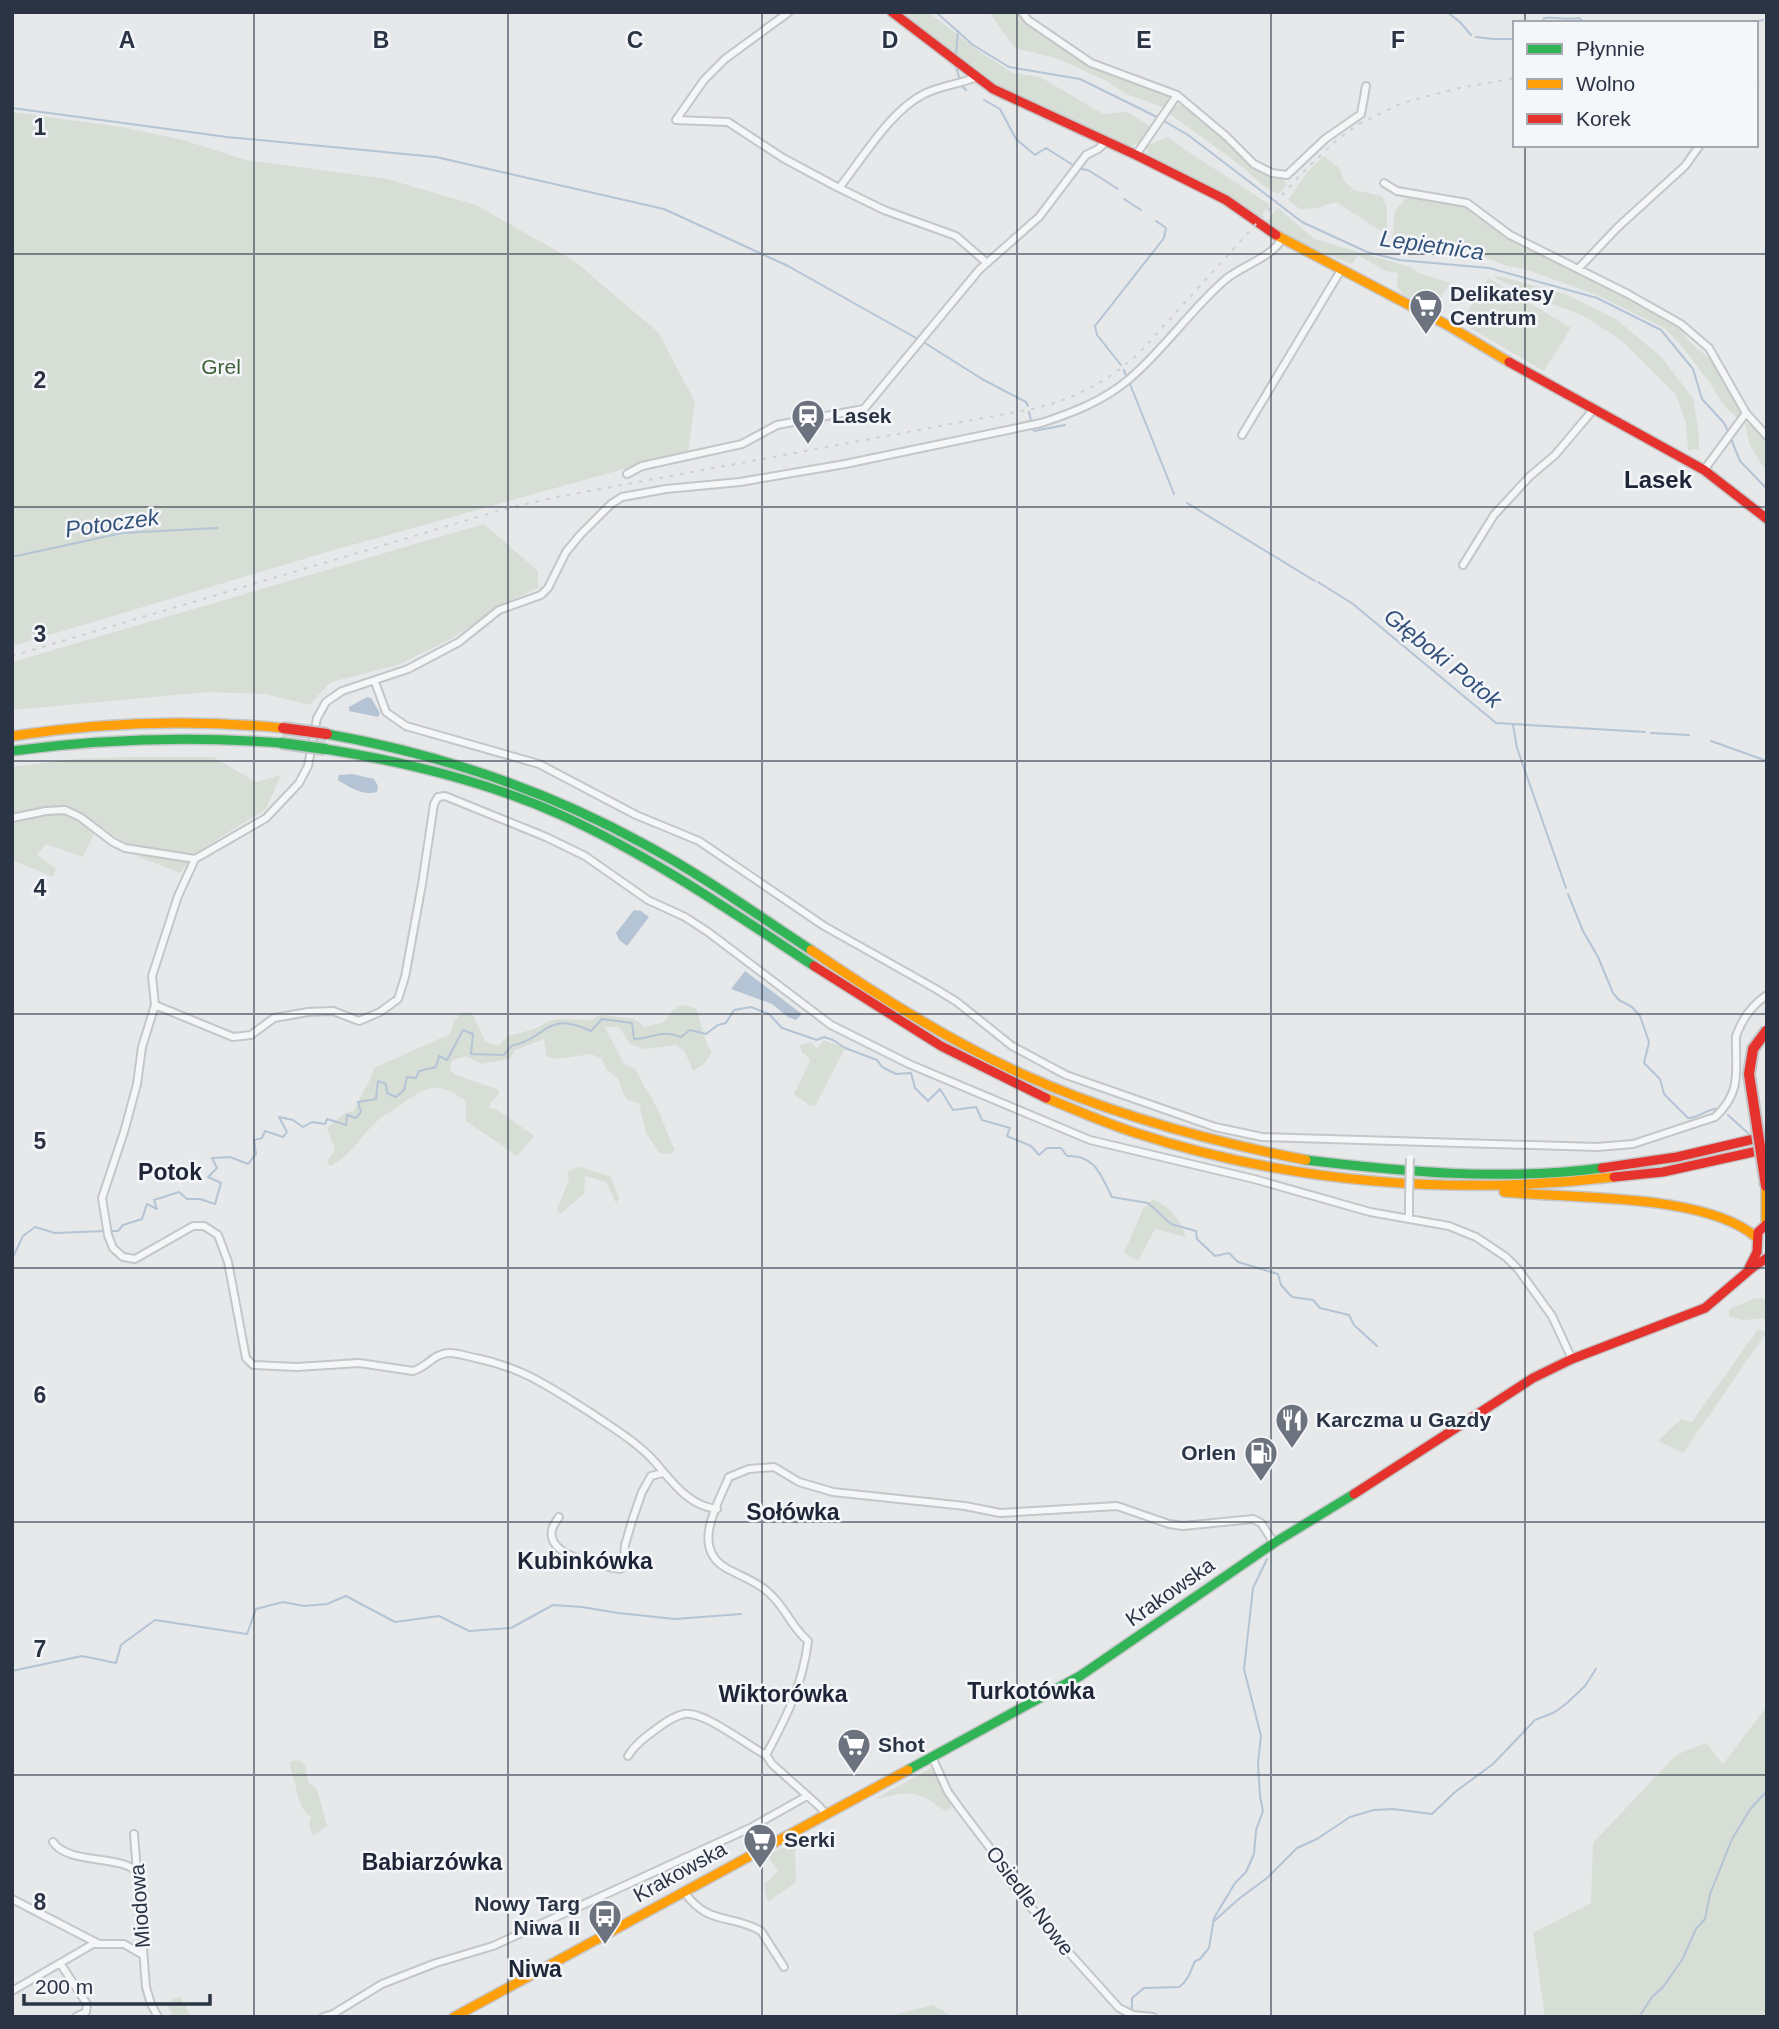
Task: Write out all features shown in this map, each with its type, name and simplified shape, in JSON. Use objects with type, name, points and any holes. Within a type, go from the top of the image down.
[{"type":"main road","points":[[892,12],[977,77],[1013,100],[1107,141],[1226,200],[1282,239],[1449,326],[1593,410],[1704,470],[1767,519]]},
{"type":"main road","points":[[12,736],[126,722],[201,721],[327,734],[438,756],[518,785],[595,818],[686,868],[859,982],[979,1053],[1071,1095],[1146,1122],[1276,1154],[1392,1171],[1482,1174],[1555,1172],[1706,1151],[1767,1136]]},
{"type":"main road","points":[[12,751],[71,743],[153,737],[221,737],[325,748],[389,759],[445,773],[514,797],[589,828],[719,903],[943,1048],[996,1076],[1080,1112],[1166,1141],[1281,1169],[1373,1182],[1665,1203],[1705,1213],[1744,1228],[1767,1258],[1745,1275]]},
{"type":"main road","points":[[1745,1275],[1766,1224],[1766,1188],[1749,1074],[1753,1049],[1767,1030]]},
{"type":"main road","points":[[1474,1188],[1592,1182],[1681,1169],[1767,1149]]},
{"type":"main road","name":"Krakowska","points":[[454,2017],[1080,1676],[1275,1544],[1508,1392],[1572,1359],[1705,1308],[1720,1299],[1745,1275]]},
{"type":"street","points":[[789,12],[725,59],[704,80],[676,120],[728,122],[783,158],[839,188],[884,210],[956,236],[987,263]]},
{"type":"street","points":[[1022,12],[1028,20],[1091,63],[1177,95],[1226,136],[1254,164],[1272,173],[1287,175],[1325,139],[1361,114],[1366,86]]},
{"type":"street","points":[[839,188],[903,108],[926,92],[977,77]]},
{"type":"street","points":[[1136,155],[1177,95]]},
{"type":"street","points":[[626,474],[642,466],[742,444],[777,425],[864,409],[987,263],[1039,217],[1086,155],[1107,141]]},
{"type":"street","points":[[1578,269],[1618,227],[1685,166],[1699,147]]},
{"type":"street","points":[[1384,183],[1398,191],[1467,203],[1510,235],[1628,294],[1693,333],[1717,359],[1746,413],[1767,436]]},
{"type":"street","points":[[717,1509],[706,1508],[678,1490],[654,1461],[625,1435],[526,1373],[499,1363],[451,1353],[436,1355],[413,1371],[359,1363],[297,1367],[253,1365],[246,1358],[228,1262],[218,1235],[204,1226],[193,1226],[135,1259],[123,1258],[113,1248],[107,1235],[102,1198],[137,1084],[142,1047],[155,1006],[152,976],[178,896],[195,859],[272,813],[306,772],[316,723],[326,702],[341,691],[408,669],[458,642],[499,610],[541,594],[548,588],[566,552],[579,535],[622,497],[666,489],[740,482],[845,464],[1041,423],[1080,409],[1129,379],[1223,281],[1275,249],[1282,239]]},
{"type":"street","points":[[1242,435],[1341,270]]},
{"type":"street","points":[[1463,565],[1494,515],[1530,476],[1555,455],[1593,410]]},
{"type":"street","points":[[1704,470],[1746,413]]},
{"type":"street","points":[[375,682],[386,712],[406,726],[538,764],[636,816],[699,841],[824,926],[936,989],[1013,1046],[1066,1075],[1215,1127],[1241,1133],[1305,1139],[1612,1147],[1633,1144],[1715,1117],[1730,1102],[1734,1092],[1737,1036],[1740,1027],[1754,1006],[1767,995]]},
{"type":"street","points":[[155,1006],[233,1037],[251,1035],[274,1018],[285,1016],[333,1011],[359,1021],[380,1012],[398,999],[405,976],[422,884],[433,804],[437,798],[445,796],[546,837],[584,856],[648,900],[685,917],[708,932],[831,1025],[909,1064],[1090,1140],[1254,1179],[1370,1212],[1434,1222],[1476,1237],[1506,1257],[1529,1284],[1552,1316],[1572,1359]]},
{"type":"street","points":[[12,818],[65,810],[80,817],[125,848],[195,859]]},
{"type":"street","points":[[1409,1219],[1410,1141]]},
{"type":"street","points":[[766,1755],[793,1703],[805,1668],[808,1642],[785,1615],[779,1602],[765,1589],[715,1562],[707,1541],[729,1477],[764,1466],[774,1467],[799,1482],[833,1492],[965,1506],[1000,1513],[1117,1506],[1169,1524],[1183,1526],[1253,1520],[1261,1523],[1275,1544]]},
{"type":"street","points":[[559,1517],[551,1534],[557,1547],[569,1556],[620,1569],[623,1567],[625,1545],[642,1492],[651,1476],[663,1473]]},
{"type":"street","points":[[628,1756],[635,1744],[669,1720],[684,1714],[699,1716],[738,1736],[766,1755],[772,1764],[826,1815]]},
{"type":"street","name":"Osiedle Nowe","points":[[932,1757],[948,1792],[990,1848],[1015,1888],[1095,1983],[1119,2008],[1132,2015],[1153,2017]]},
{"type":"street","points":[[323,2017],[334,2015],[382,1984],[436,1963],[494,1946],[750,1828],[807,1796]]},
{"type":"street","name":"Miodowa","points":[[134,1834],[146,1987],[158,2017]]},
{"type":"street","points":[[53,1842],[55,1846],[79,1856],[127,1865],[138,1872]]},
{"type":"street","points":[[684,1892],[701,1911],[715,1918],[761,1931],[784,1967]]},
{"type":"street","points":[[12,1899],[99,1944]]},
{"type":"street","points":[[12,1990],[93,1944],[124,1944],[143,1955]]},
{"type":"street","points":[[60,1963],[87,2004],[86,2012],[76,2017]]},
{"type":"green space","points":[[898,12],[928,12],[980,52],[1013,73],[1040,77],[1103,114],[1127,112],[1151,127],[1139,143],[1131,146],[1029,103],[1010,90],[1002,89]]},
{"type":"green space","points":[[989,12],[1020,12],[1052,40],[1087,62],[1165,93],[1170,98],[1165,108],[1126,94],[1107,81],[1056,58],[1015,48]]},
{"type":"green space","points":[[1183,103],[1263,171],[1282,178],[1287,185],[1278,194],[1262,185],[1244,168],[1170,114],[1173,107]]},
{"type":"green space","name":"Grel","points":[[12,112],[121,127],[183,140],[246,160],[387,179],[476,205],[573,260],[658,332],[695,402],[688,451],[327,552],[12,646]]},
{"type":"green space","points":[[1167,137],[1270,205],[1259,218],[1243,205],[1148,157],[1146,146]]},
{"type":"green space","points":[[1324,156],[1339,168],[1345,182],[1354,190],[1382,196],[1387,208],[1387,235],[1336,202],[1317,208],[1300,209],[1288,200],[1308,171]]},
{"type":"green space","points":[[1417,197],[1466,204],[1509,237],[1625,295],[1677,326],[1693,345],[1715,363],[1743,412],[1739,419],[1726,408],[1680,344],[1664,328],[1597,295],[1472,252],[1445,245],[1434,253],[1417,252],[1392,241],[1395,211],[1405,199]]},
{"type":"green space","points":[[1278,208],[1315,239],[1410,267],[1419,273],[1450,283],[1432,310],[1406,298],[1397,286],[1398,273],[1385,271],[1358,255],[1352,264],[1296,242],[1265,223]]},
{"type":"green space","points":[[1498,276],[1565,294],[1616,319],[1661,357],[1693,398],[1699,449],[1688,450],[1686,423],[1676,395],[1620,339],[1582,315],[1495,278]]},
{"type":"green space","points":[[1488,278],[1571,328],[1544,371],[1461,323]]},
{"type":"green space","points":[[1745,423],[1753,424],[1767,440],[1767,468],[1763,467],[1749,443]]},
{"type":"green space","points":[[484,524],[538,571],[538,588],[505,603],[451,639],[398,665],[331,682],[309,705],[265,694],[208,692],[12,710],[12,662]]},
{"type":"green space","points":[[213,757],[256,782],[281,775],[266,809],[194,854],[180,873],[139,857],[128,844],[98,825],[83,857],[46,844],[37,854],[56,869],[53,877],[12,860],[12,767],[74,759]]},
{"type":"green space","points":[[681,1005],[696,1008],[706,1042],[712,1052],[705,1063],[693,1071],[684,1050],[676,1045],[645,1049],[630,1044],[619,1027],[605,1027],[624,1064],[636,1069],[655,1104],[675,1150],[669,1154],[659,1153],[646,1133],[639,1103],[629,1101],[618,1079],[606,1069],[602,1059],[591,1054],[558,1059],[547,1057],[544,1039],[515,1050],[510,1059],[481,1064],[466,1056],[453,1060],[450,1065],[450,1070],[456,1075],[499,1090],[489,1108],[496,1109],[534,1136],[517,1156],[466,1121],[466,1101],[447,1090],[432,1088],[417,1094],[379,1120],[337,1162],[330,1166],[327,1162],[335,1150],[327,1128],[345,1113],[354,1111],[374,1068],[450,1034],[454,1021],[462,1012],[472,1013],[485,1041],[498,1046],[508,1036],[560,1019],[592,1020],[600,1015],[612,1016],[634,1019],[645,1027],[664,1022],[672,1011]]},
{"type":"green space","points":[[824,1040],[845,1048],[815,1106],[809,1105],[794,1094],[810,1061],[802,1053],[800,1045],[811,1042],[817,1049]]},
{"type":"green space","points":[[580,1167],[610,1176],[619,1198],[616,1203],[606,1182],[585,1176],[584,1194],[560,1214],[557,1209],[569,1180],[567,1173]]},
{"type":"green space","points":[[1153,1199],[1174,1215],[1186,1237],[1155,1229],[1138,1261],[1124,1253],[1143,1209]]},
{"type":"green space","points":[[1756,1298],[1767,1299],[1767,1318],[1744,1320],[1729,1317],[1729,1309]]},
{"type":"green space","points":[[1758,1329],[1766,1333],[1683,1453],[1658,1441],[1681,1419],[1692,1422]]},
{"type":"green space","points":[[1767,1706],[1767,2017],[1545,2017],[1533,1933],[1591,1903],[1593,1843],[1676,1755],[1706,1743],[1723,1764]]},
{"type":"green space","points":[[299,1760],[305,1765],[308,1782],[317,1789],[327,1826],[313,1836],[309,1824],[311,1817],[301,1804],[291,1769],[290,1762]]},
{"type":"green space","points":[[931,1768],[952,1803],[950,1809],[945,1811],[926,1798],[912,1794],[875,1799]]},
{"type":"green space","points":[[798,1841],[795,1852],[796,1882],[768,1902],[764,1885],[778,1871],[767,1855]]},
{"type":"green space","points":[[180,1996],[191,2017],[173,2017],[166,2003]]},
{"type":"green space","points":[[933,2005],[953,2017],[885,2017]]},
{"type":"water","points":[[367,697],[371,698],[380,713],[378,717],[349,711],[349,707]]},
{"type":"water","points":[[352,774],[374,779],[378,786],[377,792],[361,792],[338,780],[339,775]]},
{"type":"water","points":[[634,910],[649,917],[627,946],[619,940],[616,933]]},
{"type":"water","points":[[745,971],[802,1014],[796,1020],[772,1004],[731,989]]},
{"type":"waterway","name":"Lepietnica","points":[[936,12],[973,45],[1009,67],[1080,79],[1159,118]]},
{"type":"waterway","points":[[1447,12],[1471,35]]},
{"type":"waterway","points":[[1543,21],[1544,18],[1579,18],[1583,21]]},
{"type":"waterway","points":[[1758,21],[1763,20]]},
{"type":"waterway","name":"Głęboki Potok","points":[[956,55],[958,31]]},
{"type":"waterway","points":[[1476,37],[1513,39]]},
{"type":"waterway","name":"Głęboki Potok","points":[[956,67],[960,80]]},
{"type":"waterway","name":"Głęboki Potok","points":[[962,86],[966,90]]},
{"type":"waterway","name":"Głęboki Potok","points":[[984,100],[1000,109],[1016,139],[1035,155],[1046,148],[1073,165]]},
{"type":"waterway","points":[[12,108],[227,137],[436,157],[664,209],[788,266],[916,338]]},
{"type":"waterway","name":"Lepietnica","points":[[1164,121],[1188,135],[1302,222],[1367,252],[1399,260],[1489,268],[1597,298],[1661,330],[1693,369],[1702,399],[1728,431]]},
{"type":"waterway","name":"Głęboki Potok","points":[[1080,169],[1088,170],[1118,189]]},
{"type":"waterway","name":"Głęboki Potok","points":[[1124,199],[1141,210]]},
{"type":"waterway","name":"Głęboki Potok","points":[[1121,365],[1097,335],[1095,326],[1164,238],[1166,228],[1156,221]]},
{"type":"waterway","points":[[925,343],[982,379],[1026,402],[1028,406]]},
{"type":"waterway","name":"Głęboki Potok","points":[[1124,370],[1126,376]]},
{"type":"waterway","name":"Głęboki Potok","points":[[1130,384],[1174,494]]},
{"type":"waterway","points":[[1029,412],[1031,421]]},
{"type":"waterway","points":[[1032,428],[1034,431],[1065,425]]},
{"type":"waterway","name":"Lepietnica","points":[[1731,439],[1740,461],[1767,489]]},
{"type":"waterway","name":"Głęboki Potok","points":[[1187,503],[1315,581]]},
{"type":"waterway","name":"Potoczek","points":[[12,557],[122,533],[217,528]]},
{"type":"waterway","name":"Głęboki Potok","points":[[1318,582],[1353,604],[1496,723],[1645,732]]},
{"type":"waterway","name":"Głęboki Potok","points":[[1513,725],[1517,748],[1566,888]]},
{"type":"waterway","points":[[1651,733],[1689,735]]},
{"type":"waterway","points":[[1711,741],[1767,761]]},
{"type":"waterway","name":"Głęboki Potok","points":[[1568,894],[1613,993],[1640,1016],[1649,1042],[1644,1063],[1660,1079],[1664,1094],[1688,1118],[1720,1109]]},
{"type":"waterway","points":[[111,1231],[118,1231],[123,1225],[142,1219],[147,1204],[157,1209],[154,1200],[179,1192],[187,1199],[200,1199],[215,1204],[221,1183],[208,1177],[217,1168],[212,1158],[230,1157],[248,1164],[256,1154],[254,1140],[262,1138],[265,1131],[283,1137],[287,1132],[279,1117],[293,1120],[303,1127],[312,1122],[325,1124],[327,1119],[346,1125],[347,1115],[356,1118],[361,1112],[358,1102],[376,1099],[378,1081],[386,1084],[387,1093],[396,1097],[404,1090],[407,1077],[416,1078],[419,1071],[436,1067],[439,1056],[447,1060],[463,1030],[473,1034],[471,1054],[504,1055],[511,1046],[555,1024],[576,1025],[591,1031],[602,1019],[632,1023],[634,1039],[662,1034],[681,1037],[690,1030],[706,1034],[718,1025],[726,1023],[734,1010],[751,1007],[769,1014],[782,1028],[817,1040],[824,1037],[833,1040],[845,1048],[877,1060],[882,1067],[896,1074],[911,1073],[915,1088],[928,1101],[940,1089],[953,1110],[976,1107],[982,1120],[1010,1128],[1007,1136],[1031,1146],[1039,1155],[1047,1148],[1061,1148],[1067,1156],[1085,1159],[1101,1175],[1112,1197],[1148,1203],[1171,1224],[1196,1231],[1197,1239],[1215,1256],[1229,1253],[1238,1262],[1278,1274],[1281,1285],[1292,1297],[1313,1300],[1320,1308],[1349,1315],[1354,1325],[1377,1346]]},
{"type":"waterway","name":"Głęboki Potok","points":[[1728,1115],[1750,1135]]},
{"type":"waterway","points":[[12,1259],[23,1236],[35,1227],[55,1233],[105,1231]]},
{"type":"waterway","points":[[1132,2012],[1132,1998],[1144,1988],[1179,1987],[1185,1982],[1195,1961],[1209,1948],[1214,1918],[1235,1883],[1246,1872],[1254,1854],[1256,1830],[1263,1811],[1258,1763],[1261,1736],[1244,1669],[1253,1588],[1267,1559]]},
{"type":"waterway","points":[[12,1671],[82,1656],[116,1663],[121,1645],[155,1620],[247,1634],[256,1609],[283,1602],[304,1606],[327,1604],[346,1596],[395,1622],[439,1616],[469,1631],[511,1628],[553,1605],[675,1619],[741,1614]]},
{"type":"waterway","points":[[1214,1921],[1267,1878],[1297,1848],[1317,1839],[1350,1817],[1374,1810],[1393,1809],[1432,1814],[1455,1792],[1493,1764],[1535,1720],[1555,1712],[1567,1703],[1585,1686],[1596,1669]]},
{"type":"waterway","points":[[1639,2017],[1682,1960],[1696,1929],[1705,1919],[1710,1894],[1732,1839],[1751,1808],[1767,1791]]},
{"type":"railway","points":[[12,656],[498,511],[552,498],[1032,409],[1063,400],[1105,379],[1143,349],[1302,173],[1357,125],[1402,103],[1459,88],[1513,78]]},
{"type":"railway","points":[[1758,83],[1767,84]]},
{"type":"traffic: fast","points":[[327,734],[450,763],[568,806],[666,856],[811,950]]},
{"type":"traffic: fast","points":[[12,751],[146,740],[281,743]]},
{"type":"traffic: fast","points":[[281,743],[325,749]]},
{"type":"traffic: fast","points":[[325,749],[445,774],[504,792],[561,815],[659,867],[814,966]]},
{"type":"traffic: fast","points":[[1306,1160],[1454,1173],[1528,1174],[1602,1168]]},
{"type":"traffic: fast","points":[[908,1770],[1080,1676],[1274,1543],[1354,1494]]},
{"type":"traffic: slow","points":[[1276,235],[1449,326],[1509,362]]},
{"type":"traffic: slow","points":[[12,736],[148,723],[215,723],[283,728]]},
{"type":"traffic: slow","points":[[811,950],[940,1032],[994,1061],[1056,1089],[1161,1125],[1306,1160]]},
{"type":"traffic: slow","points":[[1046,1098],[1124,1129],[1194,1150],[1312,1174],[1433,1185],[1554,1183],[1614,1177]]},
{"type":"traffic: slow","points":[[1766,1186],[1766,1224]]},
{"type":"traffic: slow","points":[[1504,1192],[1671,1205],[1704,1212],[1733,1223],[1756,1237]]},
{"type":"traffic: slow","points":[[454,2017],[908,1770]]},
{"type":"traffic: jam","points":[[892,12],[993,89],[1226,200],[1276,235]]},
{"type":"traffic: jam","points":[[1509,362],[1704,470],[1767,519]]},
{"type":"traffic: jam","points":[[283,728],[327,734]]},
{"type":"traffic: jam","points":[[814,966],[941,1046],[1046,1098]]},
{"type":"traffic: jam","points":[[1766,1186],[1749,1074],[1753,1049],[1767,1030]]},
{"type":"traffic: jam","points":[[1602,1168],[1677,1157],[1767,1136]]},
{"type":"traffic: jam","points":[[1614,1177],[1663,1172],[1767,1149]]},
{"type":"traffic: jam","points":[[1749,1268],[1757,1252],[1758,1232],[1767,1224]]},
{"type":"traffic: jam","points":[[1354,1494],[1533,1378],[1572,1359],[1705,1308],[1767,1258]]},
{"type":"place","name":"Delikatesy Centrum","points":[[1426,336]]},
{"type":"place","name":"Lasek","points":[[808,446]]},
{"type":"place","name":"Karczma u Gazdy","points":[[1292,1450]]},
{"type":"place","name":"Orlen","points":[[1261,1483]]},
{"type":"place","name":"Shot","points":[[854,1775]]},
{"type":"place","name":"Serki","points":[[760,1870]]},
{"type":"place","name":"Nowy Targ Niwa II","points":[[605,1946]]},
{"type":"district","name":"Lasek","points":[[1658,480]]},
{"type":"district","name":"Potok","points":[[170,1172]]},
{"type":"district","name":"Sołówka","points":[[793,1512]]},
{"type":"district","name":"Kubinkówka","points":[[585,1561]]},
{"type":"district","name":"Turkotówka","points":[[1031,1691]]},
{"type":"district","name":"Wiktorówka","points":[[783,1694]]},
{"type":"district","name":"Babiarzówka","points":[[432,1862]]},
{"type":"district","name":"Niwa","points":[[535,1969]]}]
